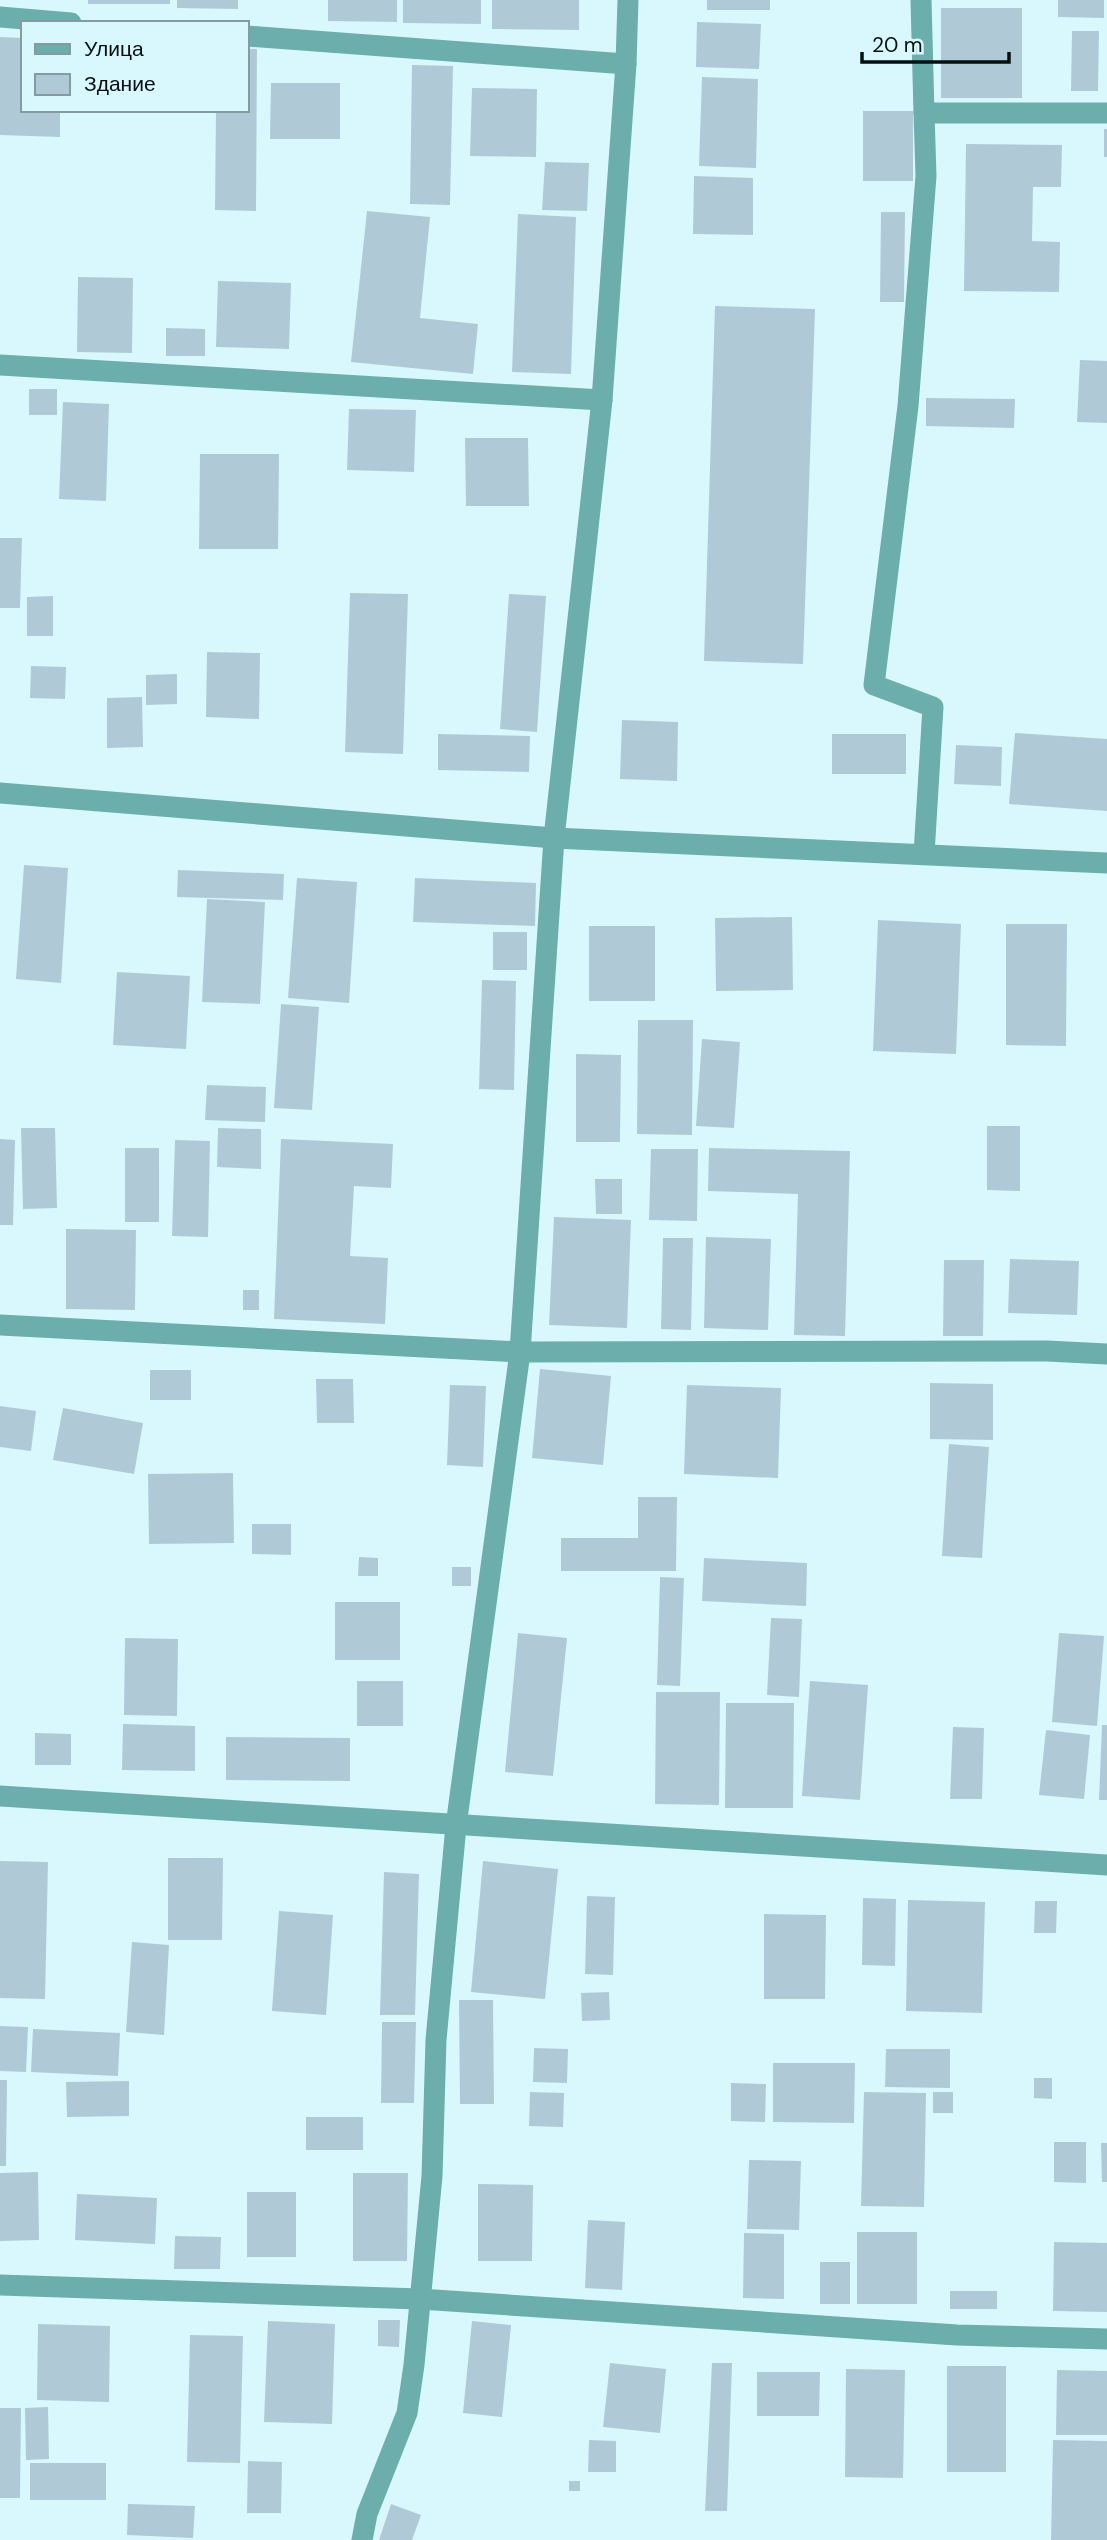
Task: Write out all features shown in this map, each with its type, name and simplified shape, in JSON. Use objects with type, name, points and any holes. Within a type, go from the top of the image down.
[{"type":"street","points":[[362,2540],[367,2514],[407,2413],[432,2176],[436,2040],[456,1826],[520,1352],[554,838],[602,400],[626,64],[628,0]]},
{"type":"street","points":[[921,0],[926,176],[908,406],[874,685],[933,707],[924,855]]},
{"type":"street","points":[[0,18],[43,21]]},
{"type":"street","points":[[248,36],[626,64]]},
{"type":"street","points":[[924,113],[1107,113]]},
{"type":"street","points":[[0,365],[602,400]]},
{"type":"street","points":[[0,793],[554,838],[1107,863]]},
{"type":"street","points":[[0,1325],[520,1352],[1047,1351],[1107,1354]]},
{"type":"street","points":[[0,1796],[1107,1864]]},
{"type":"street","points":[[0,2285],[420,2299],[957,2334],[1107,2339]]},
{"type":"building","points":[[88,0],[170,0],[170,4],[88,4]]},
{"type":"building","points":[[177,0],[238,0],[238,9],[177,8]]},
{"type":"building","points":[[328,0],[397,0],[397,22],[328,21]]},
{"type":"building","points":[[403,0],[481,0],[481,24],[403,23]]},
{"type":"building","points":[[492,0],[579,0],[579,30],[492,29]]},
{"type":"building","points":[[707,0],[770,0],[770,10],[707,10]]},
{"type":"building","points":[[1058,0],[1104,0],[1104,18],[1058,17]]},
{"type":"building","points":[[941,8],[1022,8],[1022,98],[941,98]]},
{"type":"building","points":[[697,22],[761,24],[759,69],[696,67]]},
{"type":"building","points":[[1072,31],[1099,31],[1098,91],[1071,91]]},
{"type":"building","points":[[0,37],[21,38],[21,112],[60,112],[60,137],[0,135]]},
{"type":"building","points":[[248,49],[257,49],[256,211],[215,210],[216,112],[248,112]]},
{"type":"building","points":[[412,65],[453,66],[450,205],[410,204]]},
{"type":"building","points":[[702,77],[758,79],[756,168],[699,166]]},
{"type":"building","points":[[271,83],[340,83],[340,139],[270,139]]},
{"type":"building","points":[[472,88],[537,89],[536,157],[470,156]]},
{"type":"building","points":[[863,111],[913,111],[913,181],[863,181]]},
{"type":"building","points":[[1104,129],[1107,129],[1107,157],[1104,157]]},
{"type":"building","points":[[966,144],[1062,145],[1061,187],[1033,187],[1032,241],[1060,242],[1059,292],[964,291]]},
{"type":"building","points":[[545,162],[589,163],[587,211],[542,210]]},
{"type":"building","points":[[694,176],[753,178],[753,235],[693,234]]},
{"type":"building","points":[[367,211],[430,217],[420,318],[478,324],[473,374],[351,362]]},
{"type":"building","points":[[881,212],[905,212],[904,302],[880,302]]},
{"type":"building","points":[[518,214],[576,217],[571,374],[512,372]]},
{"type":"building","points":[[78,277],[133,278],[132,353],[77,352]]},
{"type":"building","points":[[218,281],[291,283],[289,349],[216,347]]},
{"type":"building","points":[[715,306],[815,309],[803,664],[704,661]]},
{"type":"building","points":[[166,328],[205,329],[205,356],[166,356]]},
{"type":"building","points":[[1080,360],[1107,361],[1107,423],[1077,422]]},
{"type":"building","points":[[29,389],[57,389],[57,415],[29,415]]},
{"type":"building","points":[[926,398],[1015,399],[1014,428],[926,426]]},
{"type":"building","points":[[63,402],[109,404],[106,501],[59,499]]},
{"type":"building","points":[[349,409],[416,410],[414,472],[347,470]]},
{"type":"building","points":[[465,438],[528,438],[529,506],[466,506]]},
{"type":"building","points":[[200,454],[279,454],[278,549],[199,549]]},
{"type":"building","points":[[0,538],[22,538],[20,608],[0,608]]},
{"type":"building","points":[[350,593],[408,594],[403,754],[345,752]]},
{"type":"building","points":[[509,594],[546,596],[537,732],[500,729]]},
{"type":"building","points":[[53,596],[53,636],[27,636],[27,597]]},
{"type":"building","points":[[207,652],[260,653],[259,719],[206,717]]},
{"type":"building","points":[[31,666],[66,667],[65,699],[30,698]]},
{"type":"building","points":[[177,674],[177,704],[146,705],[146,675]]},
{"type":"building","points":[[142,697],[143,747],[107,748],[107,698]]},
{"type":"building","points":[[622,720],[678,722],[677,781],[620,779]]},
{"type":"building","points":[[1015,733],[1107,739],[1107,811],[1009,804]]},
{"type":"building","points":[[438,734],[530,736],[529,772],[438,770]]},
{"type":"building","points":[[832,734],[906,734],[906,774],[832,774]]},
{"type":"building","points":[[956,745],[1002,747],[1001,786],[954,784]]},
{"type":"building","points":[[24,865],[68,868],[61,983],[16,979]]},
{"type":"building","points":[[178,870],[284,874],[283,900],[177,897]]},
{"type":"building","points":[[297,878],[357,882],[349,1003],[288,998]]},
{"type":"building","points":[[415,878],[536,883],[535,926],[413,922]]},
{"type":"building","points":[[207,899],[265,902],[260,1004],[202,1002]]},
{"type":"building","points":[[792,917],[793,990],[716,991],[715,918]]},
{"type":"building","points":[[878,920],[961,924],[956,1054],[873,1051]]},
{"type":"building","points":[[1006,924],[1067,924],[1066,1046],[1006,1045]]},
{"type":"building","points":[[589,926],[655,926],[655,1001],[589,1001]]},
{"type":"building","points":[[493,932],[527,932],[527,970],[493,970]]},
{"type":"building","points":[[117,972],[190,976],[186,1049],[113,1045]]},
{"type":"building","points":[[482,980],[516,981],[514,1090],[479,1089]]},
{"type":"building","points":[[281,1004],[319,1007],[312,1110],[274,1108]]},
{"type":"building","points":[[638,1020],[693,1020],[692,1135],[637,1134]]},
{"type":"building","points":[[702,1039],[740,1042],[734,1128],[696,1126]]},
{"type":"building","points":[[576,1054],[621,1055],[620,1142],[576,1142]]},
{"type":"building","points":[[207,1085],[266,1087],[265,1122],[205,1120]]},
{"type":"building","points":[[987,1126],[1020,1126],[1020,1191],[987,1190]]},
{"type":"building","points":[[21,1128],[55,1128],[57,1208],[23,1209]]},
{"type":"building","points":[[218,1128],[261,1129],[261,1169],[217,1167]]},
{"type":"building","points":[[0,1139],[15,1140],[13,1225],[0,1225]]},
{"type":"building","points":[[281,1139],[393,1144],[391,1188],[354,1186],[350,1256],[388,1258],[385,1324],[274,1319]]},
{"type":"building","points":[[175,1140],[210,1141],[208,1237],[172,1236]]},
{"type":"building","points":[[125,1148],[159,1148],[159,1222],[125,1222]]},
{"type":"building","points":[[709,1148],[850,1151],[845,1336],[794,1335],[798,1194],[708,1191]]},
{"type":"building","points":[[651,1149],[698,1149],[697,1221],[649,1220]]},
{"type":"building","points":[[595,1179],[622,1179],[622,1214],[596,1214]]},
{"type":"building","points":[[554,1217],[631,1220],[627,1328],[549,1325]]},
{"type":"building","points":[[66,1229],[136,1230],[135,1310],[66,1309]]},
{"type":"building","points":[[706,1237],[771,1239],[768,1330],[704,1328]]},
{"type":"building","points":[[663,1238],[693,1238],[691,1330],[661,1329]]},
{"type":"building","points":[[1010,1259],[1079,1261],[1077,1315],[1008,1313]]},
{"type":"building","points":[[944,1260],[984,1260],[983,1336],[943,1336]]},
{"type":"building","points":[[243,1290],[259,1290],[259,1310],[243,1310]]},
{"type":"building","points":[[540,1369],[611,1376],[603,1465],[532,1458]]},
{"type":"building","points":[[150,1370],[191,1370],[191,1400],[150,1400]]},
{"type":"building","points":[[316,1379],[353,1379],[354,1423],[317,1423]]},
{"type":"building","points":[[930,1383],[993,1384],[993,1440],[930,1439]]},
{"type":"building","points":[[450,1385],[486,1386],[483,1467],[447,1465]]},
{"type":"building","points":[[687,1385],[781,1388],[778,1478],[684,1474]]},
{"type":"building","points":[[0,1406],[36,1411],[31,1451],[0,1447]]},
{"type":"building","points":[[63,1408],[143,1423],[134,1474],[53,1460]]},
{"type":"building","points":[[949,1444],[989,1447],[982,1558],[942,1556]]},
{"type":"building","points":[[233,1473],[234,1543],[149,1544],[148,1474]]},
{"type":"building","points":[[638,1497],[677,1497],[676,1571],[561,1571],[561,1538],[638,1538]]},
{"type":"building","points":[[252,1524],[291,1524],[291,1555],[252,1554]]},
{"type":"building","points":[[359,1557],[378,1558],[378,1576],[358,1576]]},
{"type":"building","points":[[704,1558],[807,1563],[806,1606],[702,1601]]},
{"type":"building","points":[[452,1567],[471,1567],[471,1586],[452,1586]]},
{"type":"building","points":[[660,1577],[684,1578],[680,1686],[657,1685]]},
{"type":"building","points":[[335,1602],[400,1602],[400,1660],[335,1660]]},
{"type":"building","points":[[771,1618],[802,1619],[799,1697],[767,1695]]},
{"type":"building","points":[[518,1633],[567,1638],[553,1776],[505,1772]]},
{"type":"building","points":[[1059,1633],[1104,1636],[1097,1726],[1052,1722]]},
{"type":"building","points":[[125,1638],[178,1639],[177,1716],[124,1715]]},
{"type":"building","points":[[357,1681],[403,1681],[403,1726],[357,1726]]},
{"type":"building","points":[[810,1681],[868,1685],[860,1800],[802,1796]]},
{"type":"building","points":[[656,1692],[720,1692],[719,1805],[655,1804]]},
{"type":"building","points":[[726,1703],[794,1703],[793,1808],[725,1808]]},
{"type":"building","points":[[123,1724],[195,1726],[195,1771],[122,1770]]},
{"type":"building","points":[[1102,1725],[1107,1725],[1107,1800],[1099,1800]]},
{"type":"building","points":[[953,1727],[984,1728],[982,1799],[950,1799]]},
{"type":"building","points":[[1046,1730],[1090,1735],[1084,1799],[1039,1795]]},
{"type":"building","points":[[35,1733],[71,1734],[71,1765],[35,1765]]},
{"type":"building","points":[[226,1737],[350,1738],[350,1781],[226,1780]]},
{"type":"building","points":[[168,1858],[223,1858],[222,1940],[168,1940]]},
{"type":"building","points":[[0,1861],[48,1862],[45,1999],[0,1998]]},
{"type":"building","points":[[483,1861],[558,1869],[545,1999],[471,1992]]},
{"type":"building","points":[[384,1872],[419,1874],[415,2015],[380,2015]]},
{"type":"building","points":[[587,1896],[615,1897],[613,1975],[585,1974]]},
{"type":"building","points":[[863,1898],[896,1899],[895,1966],[862,1965]]},
{"type":"building","points":[[908,1900],[985,1902],[982,2013],[906,2011]]},
{"type":"building","points":[[1035,1901],[1057,1901],[1056,1933],[1034,1933]]},
{"type":"building","points":[[279,1911],[333,1915],[326,2015],[272,2011]]},
{"type":"building","points":[[764,1914],[826,1915],[825,1999],[764,1999]]},
{"type":"building","points":[[132,1942],[169,1945],[164,2035],[126,2032]]},
{"type":"building","points":[[609,1992],[610,2020],[582,2021],[581,1993]]},
{"type":"building","points":[[459,2000],[493,2000],[494,2104],[460,2104]]},
{"type":"building","points":[[382,2022],[416,2022],[414,2103],[381,2103]]},
{"type":"building","points":[[0,2026],[28,2027],[26,2072],[0,2071]]},
{"type":"building","points":[[33,2029],[120,2033],[118,2076],[31,2072]]},
{"type":"building","points":[[534,2048],[568,2049],[567,2083],[533,2082]]},
{"type":"building","points":[[886,2049],[950,2049],[950,2088],[885,2087]]},
{"type":"building","points":[[773,2063],[855,2063],[854,2123],[773,2122]]},
{"type":"building","points":[[1034,2078],[1052,2078],[1052,2099],[1034,2098]]},
{"type":"building","points":[[0,2080],[7,2080],[6,2166],[0,2166]]},
{"type":"building","points":[[129,2081],[129,2116],[67,2117],[66,2082]]},
{"type":"building","points":[[731,2083],[766,2084],[765,2122],[731,2121]]},
{"type":"building","points":[[530,2092],[564,2093],[563,2127],[529,2126]]},
{"type":"building","points":[[864,2092],[926,2093],[924,2207],[861,2206]]},
{"type":"building","points":[[933,2092],[953,2092],[953,2113],[933,2113]]},
{"type":"building","points":[[306,2117],[363,2117],[363,2150],[306,2150]]},
{"type":"building","points":[[1054,2142],[1086,2142],[1086,2183],[1054,2182]]},
{"type":"building","points":[[1101,2143],[1107,2143],[1107,2182],[1102,2182]]},
{"type":"building","points":[[749,2160],[801,2161],[799,2230],[747,2229]]},
{"type":"building","points":[[38,2172],[39,2240],[0,2241],[0,2173]]},
{"type":"building","points":[[353,2173],[408,2173],[407,2261],[353,2261]]},
{"type":"building","points":[[478,2184],[533,2185],[532,2261],[478,2261]]},
{"type":"building","points":[[247,2192],[296,2192],[296,2257],[247,2257]]},
{"type":"building","points":[[77,2194],[157,2198],[155,2244],[75,2240]]},
{"type":"building","points":[[588,2220],[625,2222],[622,2290],[585,2288]]},
{"type":"building","points":[[857,2232],[917,2232],[917,2304],[857,2304]]},
{"type":"building","points":[[744,2233],[784,2234],[784,2299],[743,2298]]},
{"type":"building","points":[[175,2236],[221,2237],[220,2269],[174,2269]]},
{"type":"building","points":[[1054,2242],[1107,2243],[1107,2312],[1053,2311]]},
{"type":"building","points":[[820,2262],[850,2262],[850,2304],[820,2304]]},
{"type":"building","points":[[950,2291],[997,2291],[997,2309],[950,2309]]},
{"type":"building","points":[[378,2320],[400,2320],[399,2347],[378,2346]]},
{"type":"building","points":[[268,2321],[335,2324],[332,2424],[264,2422]]},
{"type":"building","points":[[472,2321],[511,2325],[502,2417],[463,2413]]},
{"type":"building","points":[[38,2324],[110,2326],[109,2402],[37,2400]]},
{"type":"building","points":[[190,2335],[243,2336],[240,2463],[187,2462]]},
{"type":"building","points":[[610,2363],[666,2369],[660,2433],[603,2427]]},
{"type":"building","points":[[712,2363],[732,2363],[727,2511],[705,2511]]},
{"type":"building","points":[[947,2366],[1006,2366],[1006,2472],[947,2472]]},
{"type":"building","points":[[846,2369],[905,2370],[903,2478],[845,2477]]},
{"type":"building","points":[[1057,2370],[1107,2371],[1107,2435],[1056,2435]]},
{"type":"building","points":[[757,2372],[820,2372],[819,2416],[757,2416]]},
{"type":"building","points":[[48,2407],[49,2459],[26,2460],[25,2408]]},
{"type":"building","points":[[0,2408],[21,2408],[20,2498],[0,2498]]},
{"type":"building","points":[[589,2440],[616,2441],[616,2472],[588,2472]]},
{"type":"building","points":[[1053,2440],[1107,2441],[1107,2540],[1051,2540]]},
{"type":"building","points":[[248,2461],[282,2462],[281,2513],[247,2513]]},
{"type":"building","points":[[30,2463],[106,2463],[106,2500],[30,2500]]},
{"type":"building","points":[[569,2481],[580,2481],[580,2491],[569,2491]]},
{"type":"building","points":[[128,2504],[195,2506],[193,2538],[127,2535]]},
{"type":"building","points":[[391,2504],[421,2515],[412,2540],[379,2540]]}]
